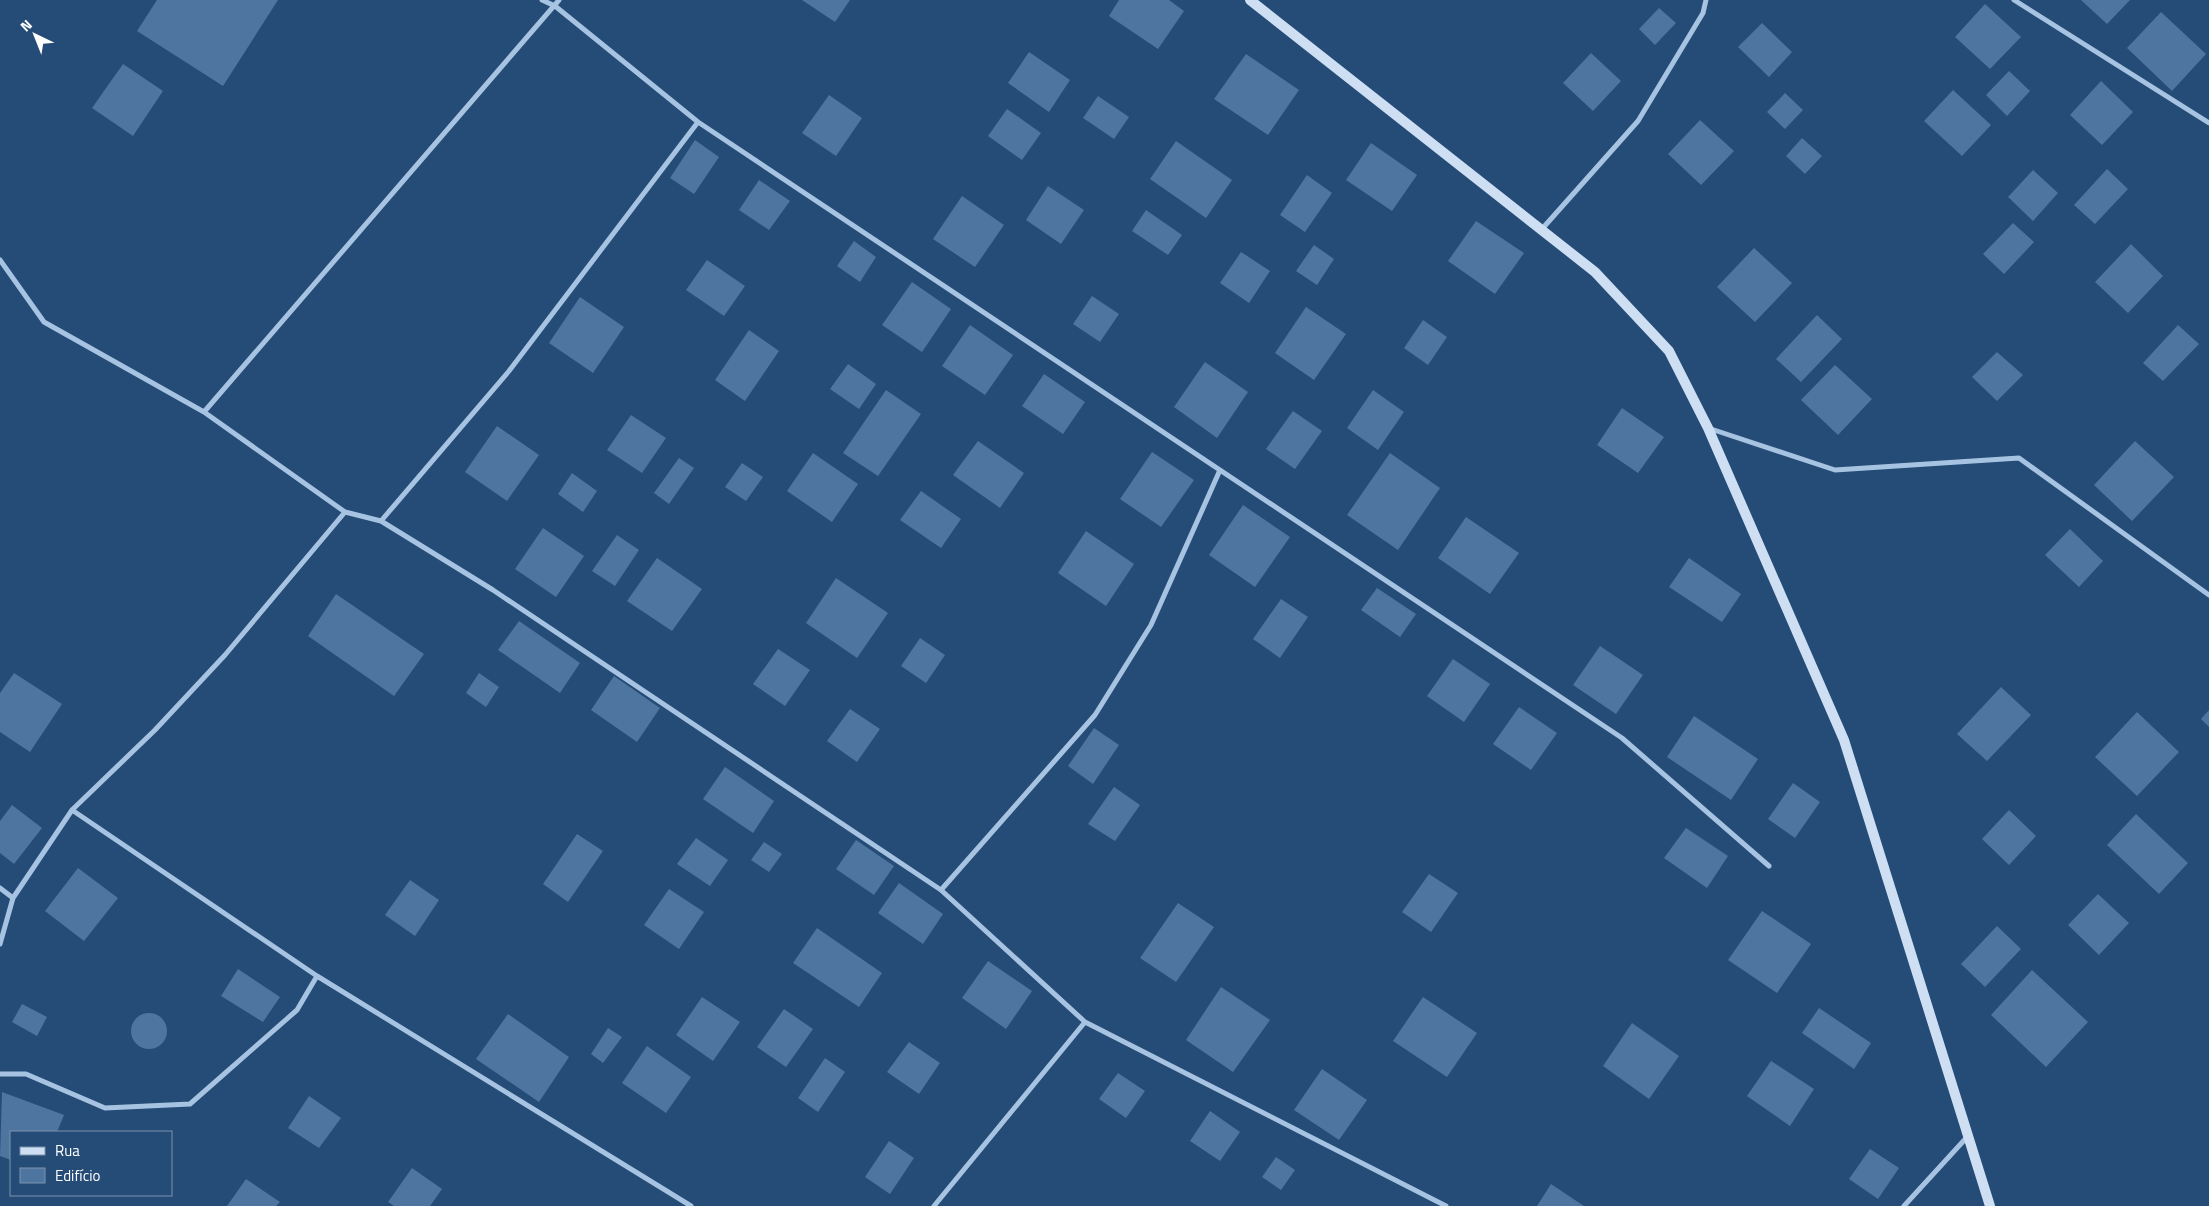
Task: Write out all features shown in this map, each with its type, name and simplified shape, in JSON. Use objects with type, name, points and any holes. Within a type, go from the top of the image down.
[{"type":"main road","points":[[1250,0],[1595,272],[1669,352],[1708,428],[1844,740],[1990,1206]]},
{"type":"street","points":[[542,0],[555,6],[698,122],[1622,738],[1769,866]]},
{"type":"street","points":[[204,412],[559,0]]},
{"type":"street","points":[[1541,230],[1638,121],[1703,13],[1706,0]]},
{"type":"street","points":[[2014,0],[2209,123]]},
{"type":"street","points":[[381,521],[509,371],[698,122]]},
{"type":"street","points":[[0,260],[44,322],[204,412],[345,512],[381,521],[494,590],[941,890],[1085,1022],[1446,1206]]},
{"type":"street","points":[[1708,428],[1835,470],[2019,458],[2209,595]]},
{"type":"street","points":[[941,890],[1095,715],[1151,625],[1220,470]]},
{"type":"street","points":[[0,944],[13,898],[72,810],[155,730],[225,655],[345,512]]},
{"type":"street","points":[[72,810],[317,976],[691,1206]]},
{"type":"street","points":[[0,888],[13,898]]},
{"type":"street","points":[[0,1074],[26,1074],[105,1108],[190,1104],[297,1010],[317,976]]},
{"type":"street","points":[[934,1206],[1085,1022]]},
{"type":"street","points":[[1904,1206],[1968,1136]]},
{"type":"building","points":[[157,0],[278,0],[223,86],[137,31]]},
{"type":"building","points":[[802,0],[850,0],[835,22]]},
{"type":"building","points":[[1119,0],[1169,0],[1184,11],[1158,49],[1109,16]]},
{"type":"building","points":[[2081,0],[2130,0],[2107,24]]},
{"type":"building","points":[[1985,4],[2021,37],[1990,69],[1955,37]]},
{"type":"building","points":[[1659,8],[1676,23],[1655,45],[1639,29]]},
{"type":"building","points":[[2161,12],[2206,54],[2172,91],[2127,48]]},
{"type":"building","points":[[1762,23],[1792,52],[1769,77],[1738,47]]},
{"type":"building","points":[[1029,52],[1070,80],[1049,112],[1008,83]]},
{"type":"building","points":[[1591,53],[1621,81],[1593,111],[1563,83]]},
{"type":"building","points":[[1246,54],[1299,90],[1268,135],[1214,99]]},
{"type":"building","points":[[123,64],[163,91],[133,136],[92,108]]},
{"type":"building","points":[[2009,71],[2030,91],[2007,116],[1986,95]]},
{"type":"building","points":[[2101,81],[2133,112],[2102,145],[2070,115]]},
{"type":"building","points":[[1953,90],[1991,125],[1962,156],[1924,121]]},
{"type":"building","points":[[1785,93],[1803,110],[1785,129],[1767,112]]},
{"type":"building","points":[[829,95],[862,118],[836,156],[802,133]]},
{"type":"building","points":[[1098,96],[1129,117],[1114,139],[1083,118]]},
{"type":"building","points":[[1007,109],[1041,133],[1022,160],[988,136]]},
{"type":"building","points":[[1700,120],[1734,151],[1701,185],[1668,154]]},
{"type":"building","points":[[1802,138],[1822,156],[1805,174],[1786,156]]},
{"type":"building","points":[[695,140],[719,157],[694,194],[670,178]]},
{"type":"building","points":[[1176,141],[1232,180],[1206,218],[1150,179]]},
{"type":"building","points":[[1371,143],[1417,175],[1392,211],[1346,180]]},
{"type":"building","points":[[2107,169],[2128,189],[2095,224],[2074,205]]},
{"type":"building","points":[[2033,170],[2058,193],[2033,221],[2008,197]]},
{"type":"building","points":[[1307,175],[1332,193],[1305,232],[1280,215]]},
{"type":"building","points":[[759,180],[790,201],[769,230],[739,210]]},
{"type":"building","points":[[1048,186],[1084,210],[1061,244],[1026,220]]},
{"type":"building","points":[[962,196],[1004,225],[975,267],[933,239]]},
{"type":"building","points":[[1146,210],[1182,235],[1168,255],[1132,231]]},
{"type":"building","points":[[1476,221],[1524,253],[1495,294],[1448,261]]},
{"type":"building","points":[[2013,223],[2034,242],[2004,274],[1983,254]]},
{"type":"building","points":[[854,241],[876,257],[860,282],[837,266]]},
{"type":"building","points":[[2131,244],[2163,276],[2128,313],[2095,282]]},
{"type":"building","points":[[1314,245],[1334,259],[1317,285],[1296,271]]},
{"type":"building","points":[[1754,248],[1792,283],[1755,322],[1717,287]]},
{"type":"building","points":[[1241,252],[1270,271],[1249,303],[1220,283]]},
{"type":"building","points":[[707,260],[745,286],[724,316],[686,290]]},
{"type":"building","points":[[912,282],[951,309],[922,352],[882,325]]},
{"type":"building","points":[[1092,296],[1119,314],[1100,342],[1073,324]]},
{"type":"building","points":[[580,297],[624,327],[593,373],[549,343]]},
{"type":"building","points":[[1306,307],[1346,334],[1314,380],[1275,353]]},
{"type":"building","points":[[1817,315],[1842,339],[1801,382],[1776,359]]},
{"type":"building","points":[[1423,320],[1447,337],[1428,365],[1404,348]]},
{"type":"building","points":[[970,325],[1013,355],[985,395],[942,366]]},
{"type":"building","points":[[2178,325],[2199,344],[2163,381],[2143,363]]},
{"type":"building","points":[[749,330],[779,351],[745,401],[715,380]]},
{"type":"building","points":[[1997,352],[2023,375],[1997,401],[1972,377]]},
{"type":"building","points":[[1205,362],[1248,392],[1217,438],[1174,407]]},
{"type":"building","points":[[848,364],[876,384],[859,409],[830,389]]},
{"type":"building","points":[[1835,365],[1872,399],[1838,435],[1801,400]]},
{"type":"building","points":[[1044,374],[1085,402],[1063,434],[1022,406]]},
{"type":"building","points":[[886,390],[921,414],[878,476],[843,453]]},
{"type":"building","points":[[1373,390],[1404,412],[1378,450],[1347,428]]},
{"type":"building","points":[[1622,408],[1664,437],[1638,473],[1597,445]]},
{"type":"building","points":[[1293,411],[1322,431],[1295,469],[1266,449]]},
{"type":"building","points":[[631,415],[666,438],[642,473],[607,450]]},
{"type":"building","points":[[497,426],[539,455],[507,501],[465,472]]},
{"type":"building","points":[[978,441],[1024,473],[1000,508],[953,475]]},
{"type":"building","points":[[2135,441],[2174,477],[2132,521],[2094,485]]},
{"type":"building","points":[[1152,452],[1194,480],[1161,527],[1120,499]]},
{"type":"building","points":[[813,453],[858,484],[832,522],[787,491]]},
{"type":"building","points":[[1390,453],[1440,488],[1398,550],[1347,515]]},
{"type":"building","points":[[679,458],[694,468],[669,504],[654,493]]},
{"type":"building","points":[[742,463],[763,477],[746,501],[725,487]]},
{"type":"building","points":[[572,473],[597,491],[583,512],[558,494]]},
{"type":"building","points":[[921,491],[961,519],[941,548],[900,520]]},
{"type":"building","points":[[1243,505],[1290,537],[1255,587],[1209,555]]},
{"type":"building","points":[[1466,517],[1519,553],[1490,594],[1438,558]]},
{"type":"building","points":[[543,528],[584,556],[556,597],[515,569]]},
{"type":"building","points":[[2070,529],[2103,561],[2079,587],[2045,555]]},
{"type":"building","points":[[1086,531],[1134,564],[1106,606],[1058,573]]},
{"type":"building","points":[[617,535],[639,550],[615,586],[592,571]]},
{"type":"building","points":[[657,558],[702,589],[672,631],[627,601]]},
{"type":"building","points":[[1689,558],[1741,594],[1722,622],[1669,587]]},
{"type":"building","points":[[836,578],[888,613],[857,658],[806,623]]},
{"type":"building","points":[[1377,588],[1416,614],[1400,637],[1361,610]]},
{"type":"building","points":[[336,594],[424,654],[394,696],[308,636]]},
{"type":"building","points":[[1281,599],[1308,617],[1280,658],[1253,639]]},
{"type":"building","points":[[519,621],[580,663],[560,693],[498,650]]},
{"type":"building","points":[[920,638],[945,655],[926,683],[901,666]]},
{"type":"building","points":[[1600,646],[1643,675],[1616,714],[1573,685]]},
{"type":"building","points":[[778,649],[810,670],[785,706],[753,684]]},
{"type":"building","points":[[1453,659],[1490,684],[1464,722],[1427,696]]},
{"type":"building","points":[[14,673],[62,704],[30,752],[0,732],[0,693]]},
{"type":"building","points":[[479,673],[499,687],[486,707],[466,693]]},
{"type":"building","points":[[614,676],[660,708],[637,742],[591,710]]},
{"type":"building","points":[[2001,687],[2031,715],[1987,761],[1957,734]]},
{"type":"building","points":[[1519,707],[1557,733],[1531,770],[1493,744]]},
{"type":"building","points":[[850,709],[880,729],[857,762],[827,741]]},
{"type":"building","points":[[2209,710],[2209,727],[2201,719]]},
{"type":"building","points":[[2137,712],[2179,752],[2137,796],[2095,757]]},
{"type":"building","points":[[1694,716],[1758,759],[1731,800],[1667,757]]},
{"type":"building","points":[[1094,728],[1119,745],[1093,784],[1068,766]]},
{"type":"building","points":[[725,767],[774,801],[753,833],[703,799]]},
{"type":"building","points":[[1793,783],[1820,802],[1795,838],[1768,819]]},
{"type":"building","points":[[1114,787],[1140,805],[1115,841],[1088,824]]},
{"type":"building","points":[[12,805],[42,828],[14,864],[0,853],[0,821]]},
{"type":"building","points":[[2009,810],[2036,836],[2009,865],[1982,839]]},
{"type":"building","points":[[2136,814],[2188,863],[2159,894],[2107,845]]},
{"type":"building","points":[[1686,828],[1728,856],[1707,888],[1664,858]]},
{"type":"building","points":[[577,834],[603,851],[568,902],[543,884]]},
{"type":"building","points":[[696,838],[728,860],[710,886],[677,864]]},
{"type":"building","points":[[856,840],[894,866],[874,895],[836,869]]},
{"type":"building","points":[[764,842],[782,854],[769,872],[751,860]]},
{"type":"building","points":[[78,868],[118,898],[84,941],[45,911]]},
{"type":"building","points":[[1429,874],[1458,893],[1431,932],[1402,912]]},
{"type":"building","points":[[410,880],[439,900],[415,936],[385,915]]},
{"type":"building","points":[[899,883],[943,914],[923,944],[878,913]]},
{"type":"building","points":[[669,889],[704,912],[679,949],[644,925]]},
{"type":"building","points":[[2098,894],[2129,923],[2099,955],[2068,925]]},
{"type":"building","points":[[1178,903],[1214,927],[1176,982],[1140,958]]},
{"type":"building","points":[[1762,911],[1811,944],[1777,993],[1728,960]]},
{"type":"building","points":[[1997,926],[2021,949],[1985,987],[1961,964]]},
{"type":"building","points":[[817,928],[882,973],[859,1007],[793,963]]},
{"type":"building","points":[[988,961],[1032,991],[1006,1029],[962,998]]},
{"type":"building","points":[[238,969],[280,997],[263,1022],[221,996]]},
{"type":"building","points":[[2032,970],[2088,1022],[2046,1067],[1991,1015]]},
{"type":"building","points":[[1221,987],[1270,1020],[1233,1072],[1186,1040]]},
{"type":"building","points":[[702,997],[740,1022],[713,1061],[676,1035]]},
{"type":"building","points":[[1423,997],[1477,1033],[1447,1077],[1393,1041]]},
{"type":"building","points":[[22,1004],[47,1017],[37,1036],[12,1022]]},
{"type":"building","points":[[1819,1008],[1871,1043],[1854,1069],[1802,1033]]},
{"type":"building","points":[[784,1009],[813,1029],[786,1067],[757,1047]]},
{"type":"building","points":[[149,1013],[162,1018],[167,1031],[162,1044],[149,1049],[136,1044],[131,1031],[136,1018]]},
{"type":"building","points":[[508,1014],[569,1057],[539,1102],[476,1059]]},
{"type":"building","points":[[1632,1023],[1679,1056],[1649,1099],[1603,1066]]},
{"type":"building","points":[[608,1028],[622,1037],[603,1063],[591,1054]]},
{"type":"building","points":[[909,1042],[940,1063],[919,1094],[887,1072]]},
{"type":"building","points":[[647,1046],[691,1077],[666,1113],[622,1083]]},
{"type":"building","points":[[825,1058],[845,1072],[818,1112],[798,1098]]},
{"type":"building","points":[[1771,1061],[1814,1089],[1790,1126],[1747,1096]]},
{"type":"building","points":[[1322,1069],[1367,1100],[1339,1140],[1294,1110]]},
{"type":"building","points":[[1118,1073],[1145,1091],[1126,1118],[1099,1099]]},
{"type":"building","points":[[2,1092],[64,1115],[57,1131],[10,1131],[10,1160],[0,1156]]},
{"type":"building","points":[[309,1096],[341,1118],[319,1148],[288,1128]]},
{"type":"building","points":[[1210,1111],[1240,1132],[1220,1161],[1190,1141]]},
{"type":"building","points":[[889,1141],[914,1158],[890,1194],[865,1177]]},
{"type":"building","points":[[1870,1149],[1899,1168],[1878,1199],[1849,1179]]},
{"type":"building","points":[[1276,1157],[1295,1170],[1281,1190],[1262,1177]]},
{"type":"building","points":[[412,1168],[442,1189],[430,1206],[394,1206],[388,1202]]},
{"type":"building","points":[[246,1179],[280,1202],[276,1206],[227,1206]]},
{"type":"building","points":[[1551,1184],[1584,1206],[1537,1206]]}]
